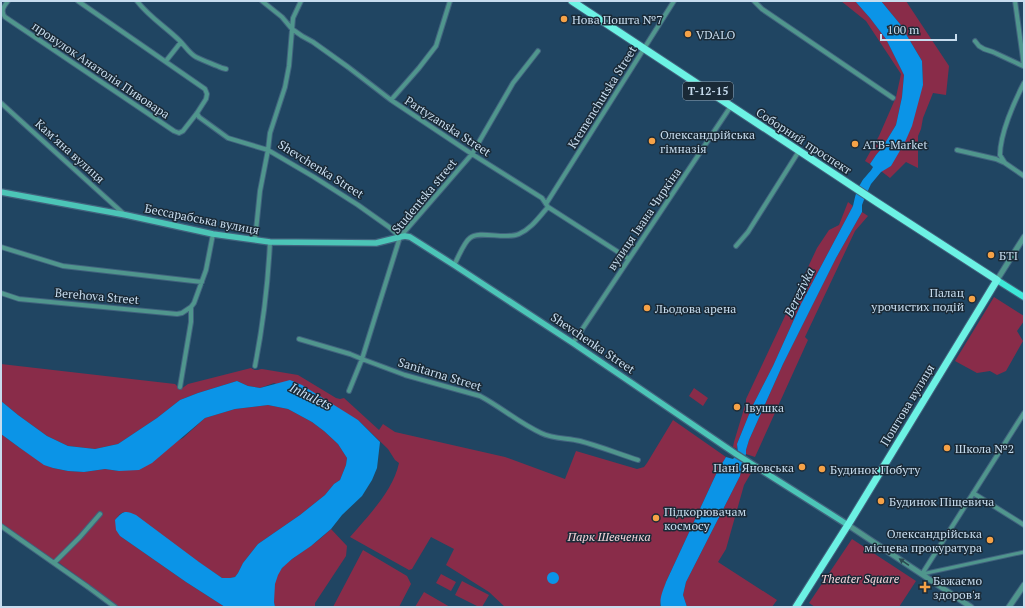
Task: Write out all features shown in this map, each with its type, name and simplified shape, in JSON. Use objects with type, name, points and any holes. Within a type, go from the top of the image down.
[{"type":"highway","name":"Соборний проспект","points":[[572,1],[996,280]]},
{"type":"highway","name":"Поштова вулиця","points":[[798,606],[996,280]]},
{"type":"main road","name":"Бессарабська вулиця","points":[[1,192],[126,215],[213,234],[270,242],[376,243],[400,237]]},
{"type":"main road","name":"Shevchenka Street","points":[[400,237],[405,236],[410,238],[454,264],[751,464],[848,525]]},
{"type":"main road","name":"Соборний проспект","points":[[996,280],[1024,297]]},
{"type":"street","name":"провулок Анатолія Пивовара","points":[[8,1],[2,9],[5,17],[174,131],[179,133],[183,131],[197,113]]},
{"type":"street","points":[[78,1],[202,87],[207,94],[206,99],[197,113]]},
{"type":"street","points":[[137,1],[143,10],[181,42],[187,50],[195,56],[226,69]]},
{"type":"street","name":"Partyzanska Street","points":[[262,1],[282,17],[292,29],[348,67],[391,100],[542,198],[547,205],[629,259]]},
{"type":"street","points":[[255,240],[260,191],[270,133],[285,87],[289,66],[293,18],[301,1]]},
{"type":"street","points":[[391,100],[436,46],[450,1]]},
{"type":"street","name":"Kremenchutska Street","points":[[454,264],[470,238],[476,235],[511,236],[517,235],[529,228],[547,205],[674,1]]},
{"type":"street","points":[[754,1],[762,9],[893,98]]},
{"type":"street","points":[[1015,1],[1024,66]]},
{"type":"street","points":[[975,41],[984,49],[1024,66]]},
{"type":"street","points":[[166,61],[181,42]]},
{"type":"street","name":"Studentska street","points":[[349,392],[362,359],[400,237],[472,154],[513,83],[538,50]]},
{"type":"street","points":[[1005,163],[1000,155],[1005,129],[1016,99],[1024,83]]},
{"type":"street","name":"Камʼяна вулиця","points":[[1,102],[126,215]]},
{"type":"street","name":"вулиця Івана Чиркіна","points":[[573,343],[731,106]]},
{"type":"street","name":"Shevchenka Street","points":[[197,113],[203,120],[228,138],[268,150],[314,177],[358,205],[389,227],[400,237]]},
{"type":"street","points":[[957,150],[996,159],[1005,163],[1024,176]]},
{"type":"street","points":[[736,246],[748,232],[799,151]]},
{"type":"street","points":[[180,387],[191,322],[191,307],[194,303],[206,270],[213,234]]},
{"type":"street","name":"Поштова вулиця","points":[[996,280],[1024,237]]},
{"type":"street","points":[[255,366],[265,306],[270,242]]},
{"type":"street","points":[[1,247],[63,266],[202,282]]},
{"type":"street","name":"Berehova Street","points":[[1,293],[19,299],[177,314],[182,313],[191,307]]},
{"type":"street","name":"Sanitarna Street","points":[[299,338],[350,354],[405,375],[480,396],[542,433],[553,437],[579,441],[638,460]]},
{"type":"street","points":[[922,574],[1024,413]]},
{"type":"street","points":[[974,492],[1024,525]]},
{"type":"street","points":[[54,563],[100,514]]},
{"type":"street","name":"Shevchenka Street","points":[[848,525],[971,607]]},
{"type":"street","points":[[1,526],[115,607]]},
{"type":"street","points":[[922,574],[1024,552]]},
{"type":"street","points":[[1009,607],[1024,584]]},
{"type":"green space","points":[[841,1],[855,1],[870,18],[886,39],[904,75],[902,97],[896,125],[870,164],[865,161],[879,136],[896,97],[901,74],[866,21]]},
{"type":"green space","points":[[881,1],[906,1],[949,66],[946,95],[933,93],[923,118],[918,136],[918,168],[906,162],[890,178],[881,171],[891,166],[923,85],[922,61],[900,24]]},
{"type":"green space","points":[[848,202],[853,206],[801,304],[773,366],[752,407],[737,444],[737,449],[733,447],[746,399],[817,248],[829,230],[839,225]]},
{"type":"green space","points":[[862,212],[868,216],[855,231],[805,337],[808,340],[755,457],[746,454],[749,440],[783,364],[836,258]]},
{"type":"green space","points":[[994,297],[1024,316],[1024,321],[1017,331],[1023,341],[1006,371],[997,375],[990,371],[977,373],[955,361]]},
{"type":"green space","name":"Парк Шевченка","points":[[1,364],[175,384],[181,389],[188,384],[251,368],[255,370],[262,369],[298,375],[336,398],[344,398],[379,430],[383,424],[395,432],[505,457],[565,479],[576,451],[637,469],[644,467],[673,420],[726,457],[718,470],[666,582],[660,605],[661,607],[505,607],[489,592],[446,565],[454,549],[431,537],[412,569],[409,570],[350,537],[386,493],[396,473],[399,463],[395,460],[388,449],[358,420],[274,383],[260,388],[248,386],[237,381],[180,400],[157,418],[118,444],[95,449],[68,446],[47,436],[1,401]]},
{"type":"green space","points":[[694,388],[708,398],[703,406],[689,396]]},
{"type":"green space","points":[[268,405],[288,409],[312,422],[324,431],[338,444],[347,458],[346,465],[340,480],[334,484],[325,495],[300,515],[258,544],[243,563],[235,577],[222,578],[124,512],[115,520],[120,536],[225,607],[119,607],[58,562],[87,532],[84,529],[54,560],[1,523],[1,434],[44,464],[53,468],[84,472],[105,469],[119,471],[183,438],[205,418],[235,409]]},
{"type":"green space","points":[[741,470],[751,473],[744,485],[726,549],[718,562],[777,600],[772,607],[687,607],[683,595],[686,582],[740,476]]},
{"type":"green space","points":[[331,529],[347,546],[346,556],[315,603],[315,607],[275,607],[274,587],[279,572],[288,562],[315,543]]},
{"type":"green space","name":"Theater Square","points":[[852,539],[916,581],[899,607],[815,607],[809,603]]},
{"type":"green space","points":[[363,550],[407,576],[411,584],[399,607],[333,607]]},
{"type":"green space","points":[[441,574],[456,582],[451,591],[436,583]]},
{"type":"green space","points":[[462,581],[489,595],[482,607],[479,607],[455,595]]},
{"type":"green space","points":[[424,592],[450,607],[415,607]]},
{"type":"water","points":[[855,1],[881,1],[900,24],[922,61],[923,85],[912,126],[905,142],[891,166],[881,172],[871,184],[862,205],[862,212],[836,258],[783,364],[749,440],[746,454],[740,467],[740,476],[686,582],[683,595],[687,607],[661,607],[661,598],[666,582],[718,470],[726,457],[733,459],[738,453],[737,444],[752,407],[773,366],[801,304],[853,206],[859,186],[873,167],[870,164],[896,125],[902,97],[904,75],[886,39]]},
{"type":"water","name":"Inhulets","points":[[290,380],[302,385],[358,420],[380,442],[377,468],[372,480],[362,496],[342,515],[331,529],[282,568],[275,584],[275,607],[225,607],[120,536],[116,530],[115,520],[124,512],[129,512],[136,515],[222,578],[235,577],[243,563],[258,544],[300,515],[325,495],[334,484],[340,480],[347,458],[338,444],[312,422],[288,409],[268,405],[235,409],[205,418],[152,463],[139,470],[119,471],[105,469],[84,472],[53,468],[44,465],[1,434],[1,401],[47,436],[68,446],[95,449],[118,444],[157,418],[180,400],[198,393],[237,381],[248,386],[260,388]]},
{"type":"water","points":[[551,572],[555,572],[559,578],[555,584],[551,584],[547,580],[547,576]]},
{"type":"place","name":"Нова Пошта №7","points":[[564,19]]},
{"type":"place","name":"VDALO","points":[[688,34]]},
{"type":"place","name":"Олександрійська гімназія","points":[[652,141]]},
{"type":"place","name":"ATB-Market","points":[[855,144]]},
{"type":"place","name":"БТІ","points":[[991,255]]},
{"type":"place","name":"Палац урочистих подій","points":[[972,299]]},
{"type":"place","name":"Льодова арена","points":[[647,308]]},
{"type":"place","name":"Івушка","points":[[737,407]]},
{"type":"place","name":"Школа №2","points":[[947,448]]},
{"type":"place","name":"Пані Яновська","points":[[802,467]]},
{"type":"place","name":"Будинок Побуту","points":[[822,469]]},
{"type":"place","name":"Будинок Піщевича","points":[[881,501]]},
{"type":"place","name":"Підкорювачам космосу","points":[[656,518]]},
{"type":"place","name":"Олександрійська місцева прокуратура","points":[[990,540]]},
{"type":"place","name":"Бажаємо здоров'я","points":[[925,587]]},
{"type":"water label","name":"Berezivka","points":[[799,292]]}]
